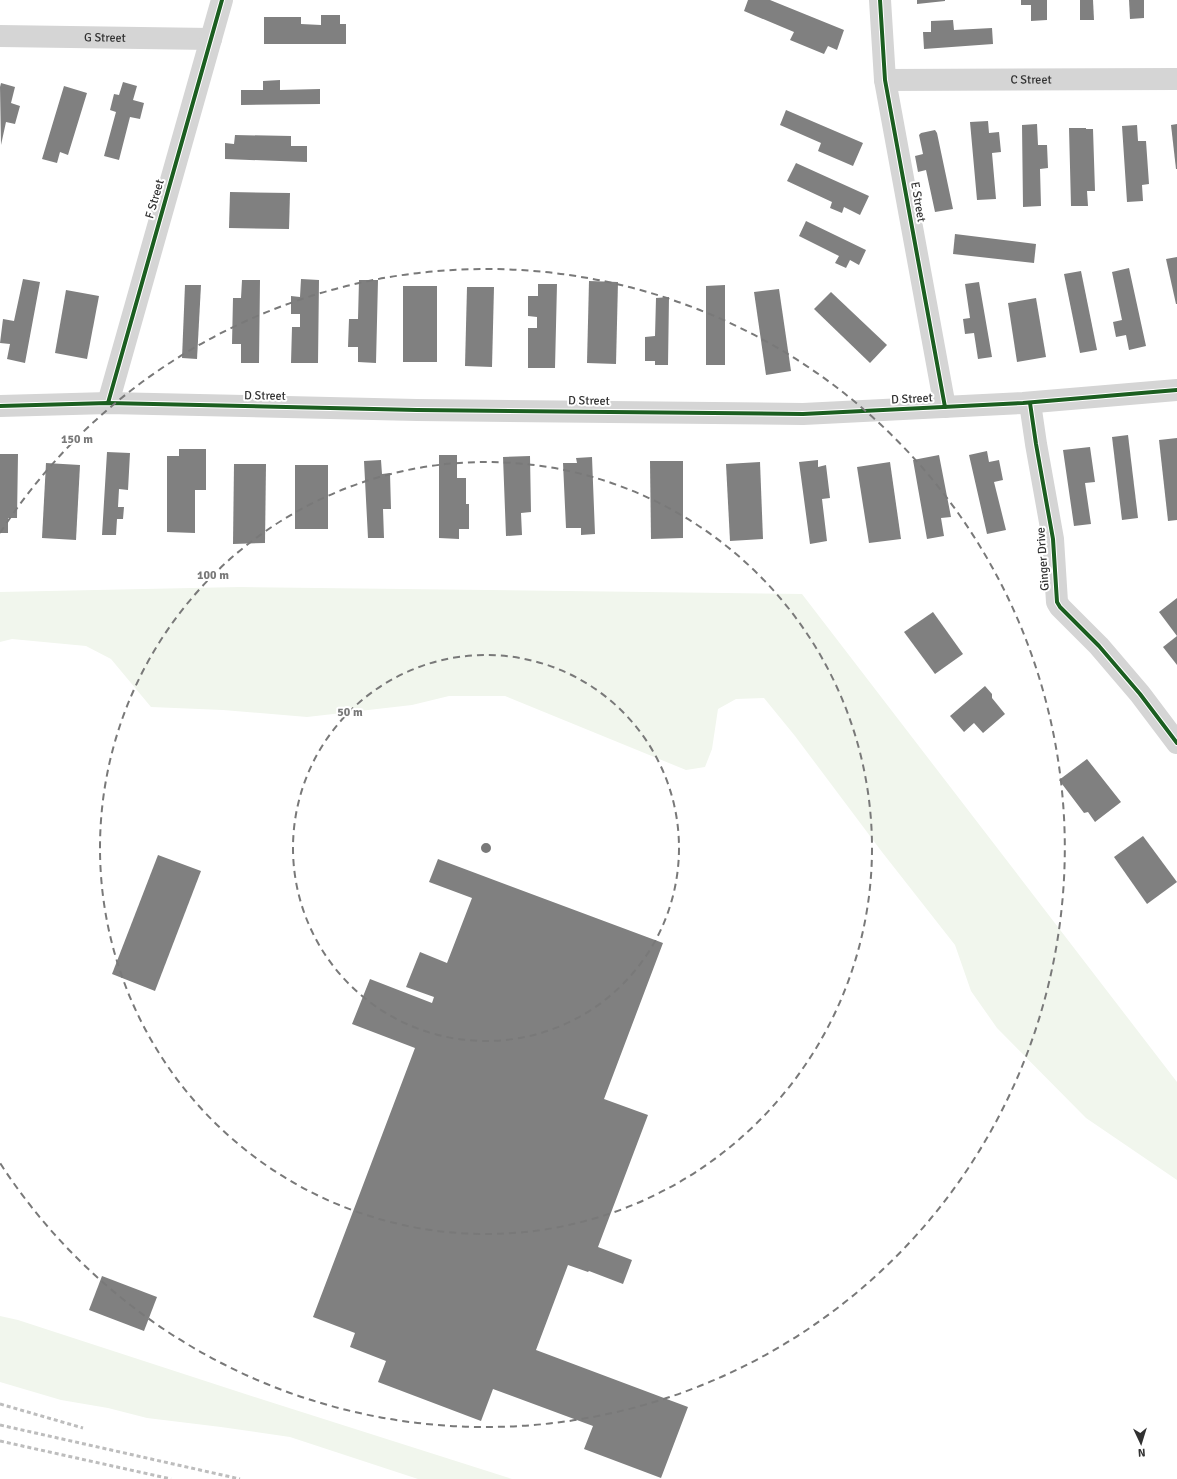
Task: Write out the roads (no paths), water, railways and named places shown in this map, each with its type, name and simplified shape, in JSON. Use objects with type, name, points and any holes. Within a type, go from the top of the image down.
[{"type":"street","name":"F Street","points":[[108,403],[222,0]]},
{"type":"street","name":"E Street","points":[[880,0],[885,80],[945,407]]},
{"type":"street","name":"G Street","points":[[0,36],[211,39]]},
{"type":"street","name":"C Street","points":[[885,80],[1177,79]]},
{"type":"street","name":"D Street","points":[[0,406],[108,403],[417,410],[803,414],[1030,403],[1177,390]]},
{"type":"street","name":"Ginger Drive","points":[[1030,403],[1053,540],[1057,602],[1140,694],[1177,743]]},
{"type":"railway","points":[[0,1404],[83,1428]]},
{"type":"railway","points":[[0,1425],[240,1479]]},
{"type":"railway","points":[[0,1441],[171,1479]]}]
